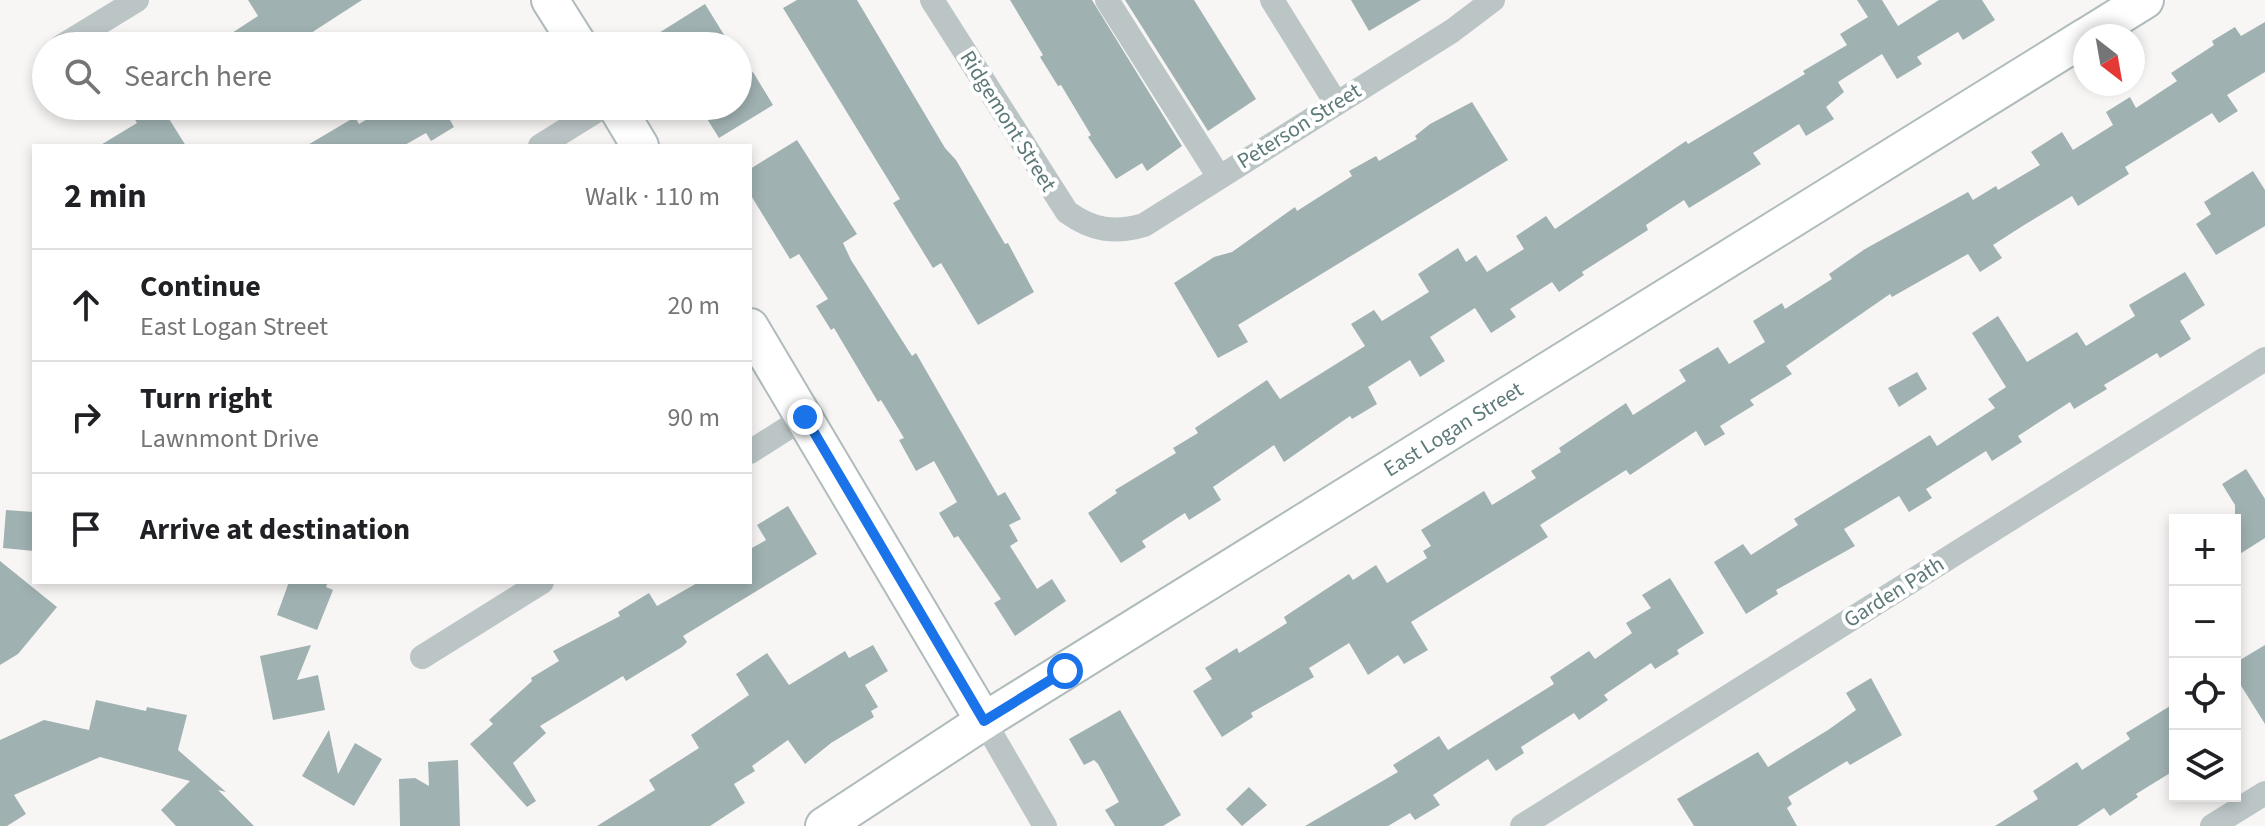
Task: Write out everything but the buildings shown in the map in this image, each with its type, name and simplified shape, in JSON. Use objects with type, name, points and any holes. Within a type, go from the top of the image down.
[{"type":"street","points":[[85,32],[137,0]]},
{"type":"street","points":[[550,0],[570,32]]},
{"type":"street","name":"Ridgemont Street","points":[[932,0],[1053,195],[1067,212],[1098,228]]},
{"type":"street","points":[[1107,0],[1219,177]]},
{"type":"street","points":[[1272,0],[1336,103]]},
{"type":"street","name":"Peterson Street","points":[[1098,228],[1123,231],[1144,225],[1452,31],[1493,0]]},
{"type":"street","name":"East Logan Street","points":[[2106,24],[2145,0]]},
{"type":"street","name":"East Logan Street","points":[[824,826],[984,721],[2073,44]]},
{"type":"street","points":[[543,144],[582,120]]},
{"type":"street","points":[[624,120],[639,144]]},
{"type":"street","points":[[752,330],[1045,826]]},
{"type":"street","name":"Garden Path","points":[[1522,826],[2265,359]]},
{"type":"street","points":[[752,451],[805,417]]},
{"type":"street","points":[[422,657],[539,584]]},
{"type":"street","points":[[2212,826],[2265,793]]},
{"type":"route","points":[[805,417],[984,721],[1065,671]]}]
